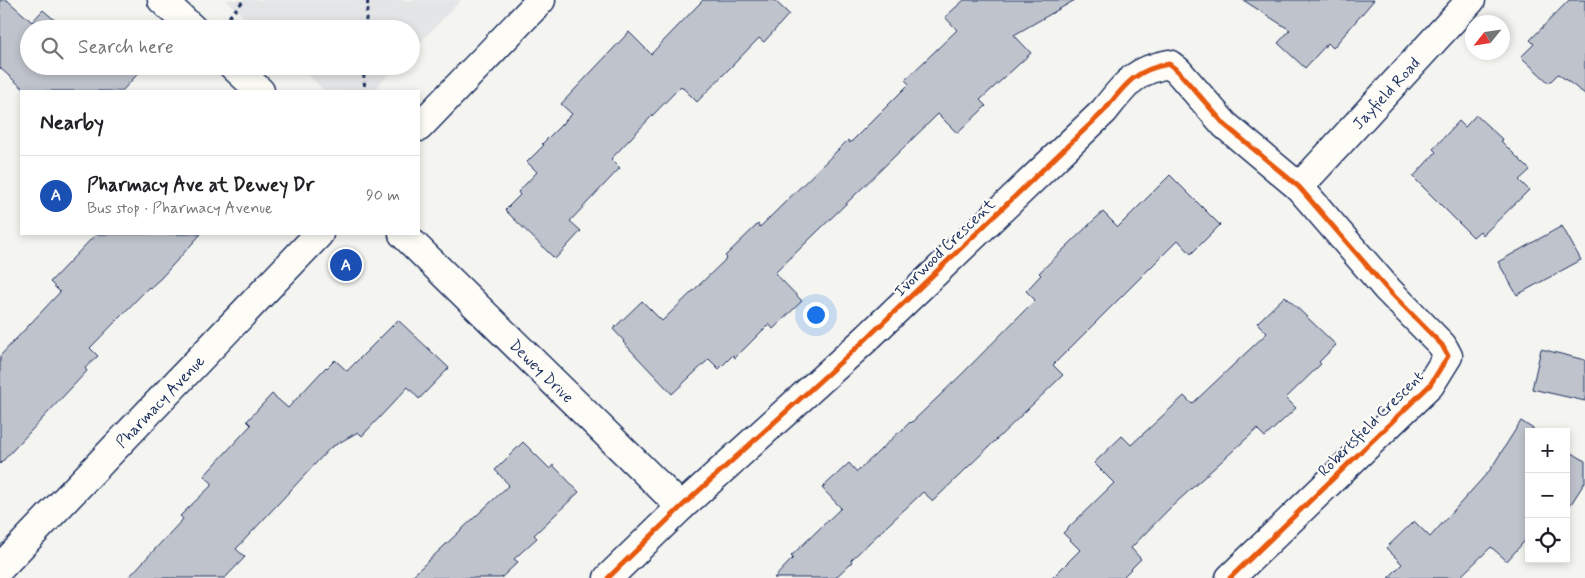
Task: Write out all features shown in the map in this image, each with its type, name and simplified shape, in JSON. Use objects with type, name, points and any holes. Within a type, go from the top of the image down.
[{"type":"street","points":[[162,0],[183,20]]},
{"type":"street","points":[[420,126],[540,0]]},
{"type":"street","name":"Jayfield Road","points":[[1299,187],[1471,0]]},
{"type":"street","name":"Ivorwood Crescent","points":[[608,578],[681,507],[865,340],[1104,112],[1128,82],[1154,67],[1169,64],[1178,71],[1225,125],[1299,187]]},
{"type":"street","points":[[243,75],[259,90]]},
{"type":"street","name":"Robertsfield Crescent","points":[[1230,578],[1430,385],[1448,356],[1442,345],[1388,290],[1299,187]]},
{"type":"street","name":"Pharmacy Avenue","points":[[0,568],[318,235]]},
{"type":"street","name":"Dewey Drive","points":[[404,235],[681,507]]},
{"type":"path","points":[[229,17],[244,0]]},
{"type":"path","points":[[366,20],[368,0]]},
{"type":"path","points":[[364,75],[365,90]]},
{"type":"shaded area","points":[[226,0],[461,0],[420,43],[420,20],[247,20]]},
{"type":"shaded area","points":[[308,75],[388,75],[374,90],[324,90]]},
{"type":"building","points":[[0,0],[7,0],[30,20],[20,20],[20,75],[137,75],[123,90],[25,90],[0,68]]},
{"type":"building","points":[[703,0],[774,0],[789,14],[764,42],[759,38],[697,102],[681,86],[650,118],[611,159],[620,168],[570,221],[581,231],[555,259],[505,210],[520,195],[518,192],[537,172],[527,162],[572,114],[561,104],[629,32],[651,54]]},
{"type":"building","points":[[964,0],[1075,0],[1014,35],[1031,53],[980,100],[986,106],[959,132],[957,133],[938,114],[775,273],[802,301],[773,329],[769,324],[735,358],[733,355],[719,369],[709,359],[672,394],[613,329],[642,301],[662,321],[727,258],[725,256],[758,224],[760,227],[848,140],[850,143],[909,84],[905,80],[957,30],[945,17]]},
{"type":"building","points":[[1243,0],[1374,0],[1333,48],[1328,43],[1305,68],[1278,43],[1290,30]]},
{"type":"building","points":[[1569,0],[1585,0],[1585,94],[1558,74],[1549,83],[1521,57],[1534,44],[1530,40]]},
{"type":"building","points":[[43,10],[55,20],[34,20]]},
{"type":"building","points":[[1476,115],[1503,140],[1501,141],[1530,170],[1519,180],[1529,190],[1483,235],[1480,231],[1473,237],[1413,177],[1436,152],[1433,149],[1459,121],[1465,127]]},
{"type":"building","points":[[1170,175],[1220,225],[1191,254],[1178,240],[1053,365],[1063,375],[933,501],[923,492],[851,560],[852,562],[835,578],[774,578],[793,558],[791,556],[841,508],[822,488],[849,463],[857,472],[962,374],[1035,300],[1026,291],[1041,275],[1039,273],[1094,220],[1103,212],[1118,227]]},
{"type":"building","points":[[1562,226],[1581,260],[1517,295],[1498,262]]},
{"type":"building","points":[[95,235],[200,235],[161,278],[149,287],[90,348],[98,356],[85,368],[87,371],[0,464],[0,356],[60,292],[50,282]]},
{"type":"building","points":[[1285,296],[1336,345],[1319,362],[1321,364],[1286,398],[1296,408],[1265,437],[1257,429],[1169,509],[1131,548],[1141,559],[1122,578],[1052,578],[1080,550],[1063,533],[1114,483],[1094,463],[1122,436],[1131,445],[1184,396],[1192,404],[1267,333],[1257,323]]},
{"type":"building","points":[[398,320],[449,368],[419,399],[408,387],[362,436],[358,432],[330,448],[236,549],[245,557],[225,578],[128,578],[183,519],[180,516],[213,484],[204,476],[251,425],[247,421],[272,394],[288,408],[326,367],[335,360],[347,371]]},
{"type":"building","points":[[1541,349],[1585,360],[1585,401],[1532,389]]},
{"type":"building","points":[[1521,421],[1532,428],[1525,428],[1525,541],[1507,561],[1491,547],[1459,578],[1388,578],[1402,564],[1386,548],[1414,521],[1430,537],[1490,470]]},
{"type":"building","points":[[523,442],[550,469],[553,465],[579,492],[534,535],[537,538],[514,559],[518,562],[501,578],[410,578],[509,485],[495,470]]},
{"type":"building","points":[[1570,452],[1585,461],[1585,482],[1571,504]]},
{"type":"cycle path","points":[[608,578],[681,507],[865,340],[1104,111],[1131,80],[1147,70],[1169,64],[1178,71],[1225,125],[1299,187],[1388,290],[1442,345],[1448,356],[1430,385],[1230,578]]},
{"type":"place","name":"Pharmacy Ave at Dewey Dr","points":[[346,265]]}]
